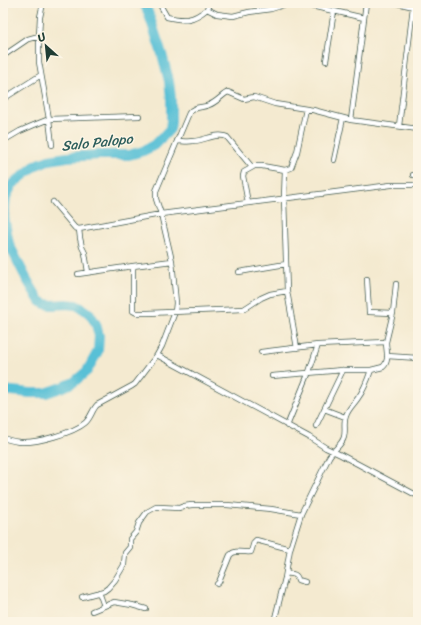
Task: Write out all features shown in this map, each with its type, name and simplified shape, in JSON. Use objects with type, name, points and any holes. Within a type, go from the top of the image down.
[{"type":"street","points":[[43,3],[40,17],[39,62],[52,145]]},
{"type":"street","points":[[159,3],[167,17],[184,20],[188,20],[199,15],[207,9],[209,3]]},
{"type":"street","points":[[207,9],[217,14],[233,16],[249,12],[268,10],[290,3]]},
{"type":"street","points":[[297,3],[364,18]]},
{"type":"street","points":[[351,120],[366,3]]},
{"type":"street","points":[[397,3],[416,8],[399,126]]},
{"type":"street","points":[[326,61],[334,11]]},
{"type":"street","points":[[3,56],[28,39],[39,36]]},
{"type":"street","points":[[3,99],[41,75]]},
{"type":"street","points":[[3,438],[17,442],[27,442],[74,430],[87,421],[97,405],[135,384],[157,355],[176,312],[176,303],[172,261],[156,199],[156,191],[189,113],[193,108],[208,105],[228,92],[244,99],[254,97],[276,104],[306,109],[351,120],[418,129]]},
{"type":"street","points":[[248,203],[242,176],[244,172],[253,167],[262,166],[285,170],[291,168],[296,156],[306,109]]},
{"type":"street","points":[[3,141],[40,122],[49,120],[139,116]]},
{"type":"street","points":[[334,160],[343,118]]},
{"type":"street","points":[[177,141],[195,141],[218,136],[226,136],[250,166],[253,167]]},
{"type":"street","points":[[285,170],[284,198],[287,291],[297,348]]},
{"type":"street","points":[[53,202],[75,228],[79,229],[161,214],[284,198],[391,185],[418,185]]},
{"type":"street","points":[[79,229],[88,272]]},
{"type":"street","points":[[78,274],[172,261]]},
{"type":"street","points":[[239,272],[286,264]]},
{"type":"street","points":[[133,266],[133,311],[136,313],[244,310],[261,298],[270,294],[287,291]]},
{"type":"street","points":[[367,279],[369,312],[394,312]]},
{"type":"street","points":[[272,376],[309,372],[371,370],[384,366],[387,362],[386,342],[394,312],[396,284]]},
{"type":"street","points":[[261,352],[318,345],[386,342]]},
{"type":"street","points":[[287,426],[309,372],[318,345]]},
{"type":"street","points":[[157,355],[333,452],[418,496]]},
{"type":"street","points":[[387,356],[418,358]]},
{"type":"street","points":[[316,426],[343,370]]},
{"type":"street","points":[[274,622],[286,573],[290,548],[301,514],[333,452],[344,438],[345,417],[362,392],[371,370]]},
{"type":"street","points":[[324,409],[345,417]]},
{"type":"street","points":[[82,597],[104,591],[115,580],[124,565],[125,553],[130,547],[130,539],[136,532],[139,523],[147,512],[156,508],[179,508],[192,505],[227,505],[271,509],[301,514]]},
{"type":"street","points":[[217,584],[230,555],[237,551],[251,552],[256,540],[290,548]]},
{"type":"street","points":[[286,573],[296,575],[298,580],[305,582]]},
{"type":"street","points":[[98,592],[104,606]]},
{"type":"street","points":[[92,611],[114,602],[146,609]]},
{"type":"waterway","name":"Salo Palopo","points":[[3,390],[46,393],[63,387],[74,382],[87,371],[98,351],[99,336],[96,324],[90,314],[76,305],[45,304],[39,300],[9,244],[4,217],[6,197],[12,185],[36,165],[49,160],[67,157],[129,155],[143,151],[155,145],[170,129],[171,99],[169,81],[162,54],[144,3]]}]
